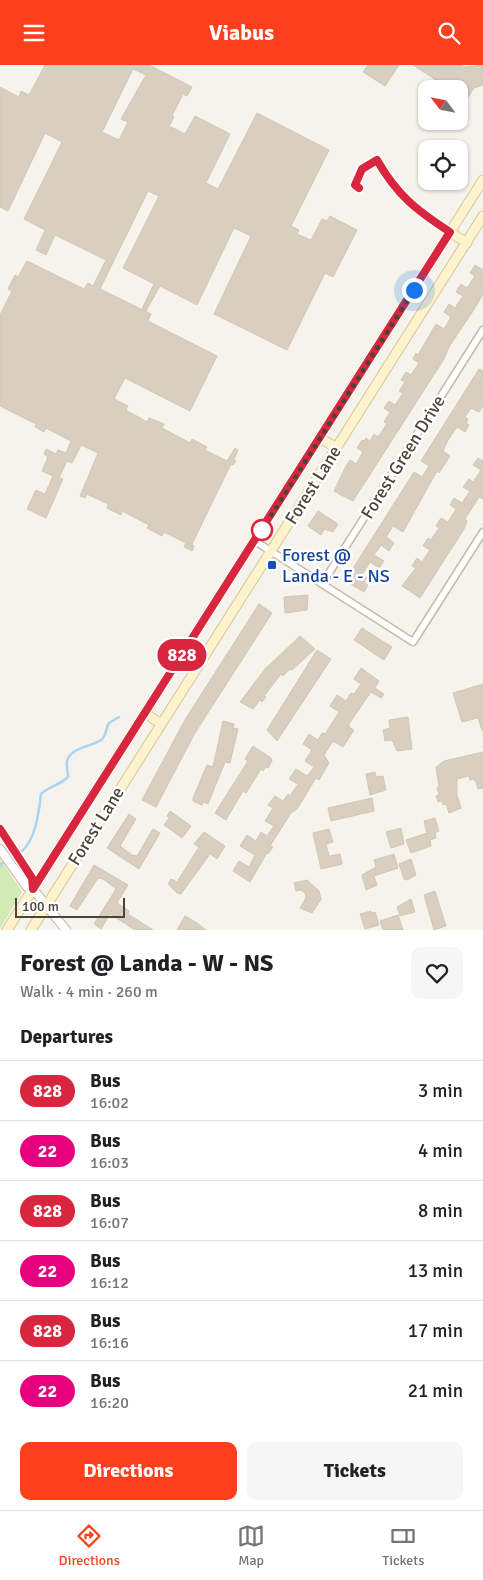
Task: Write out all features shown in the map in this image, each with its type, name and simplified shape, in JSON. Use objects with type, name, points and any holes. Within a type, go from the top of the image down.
[{"type":"main road","name":"Forest Lane","points":[[7,930],[483,180]]},
{"type":"main road","name":"Forest Lane","points":[[31,930],[483,216]]},
{"type":"main road","points":[[450,232],[467,243]]},
{"type":"main road","points":[[320,438],[337,448]]},
{"type":"main road","points":[[145,713],[161,724]]},
{"type":"street","name":"Forest Green Drive","points":[[322,584],[483,330]]},
{"type":"street","points":[[255,541],[413,642],[483,532]]},
{"type":"street","points":[[0,829],[32,878],[33,889],[66,930]]},
{"type":"street","points":[[0,849],[26,887],[33,889]]},
{"type":"green space","points":[[0,859],[22,892],[0,929]]},
{"type":"building","points":[[45,65],[149,65],[192,87],[187,96],[183,94],[169,126],[185,134],[195,116],[230,134],[206,183],[218,189],[257,113],[329,150],[291,226],[299,230],[297,234],[311,240],[322,219],[327,221],[330,216],[357,230],[333,277],[325,273],[287,350],[214,314],[251,236],[234,228],[197,305],[160,286],[146,311],[142,309],[154,284],[123,268],[159,196],[148,191],[100,289],[151,314],[148,321],[217,356],[190,411],[125,378],[114,399],[128,406],[126,410],[147,422],[149,418],[164,424],[162,428],[190,443],[192,439],[207,447],[205,450],[227,461],[235,448],[238,450],[234,459],[236,461],[233,465],[231,464],[192,544],[194,546],[192,551],[184,547],[186,543],[164,532],[162,536],[147,528],[149,525],[122,511],[121,515],[107,508],[108,504],[87,494],[85,498],[80,496],[98,453],[81,445],[72,463],[67,461],[59,478],[63,479],[46,518],[27,509],[36,490],[45,494],[53,476],[42,471],[48,457],[44,454],[46,449],[56,454],[58,450],[66,453],[71,441],[46,428],[44,432],[35,427],[36,424],[0,406],[0,315],[12,291],[8,289],[15,275],[18,277],[27,261],[84,289],[88,283],[93,286],[106,260],[55,235],[46,255],[36,250],[45,230],[24,219],[62,142],[45,133],[8,211],[0,207],[0,87],[19,97],[21,91],[29,95]],"holes":[[[133,69],[146,75],[121,119],[128,122],[119,140],[102,132]]]},
{"type":"building","points":[[368,65],[399,65],[385,86],[363,72]]},
{"type":"building","points":[[413,65],[461,65],[465,67],[483,65],[483,85],[474,88],[468,97],[468,80],[436,80]]},
{"type":"building","points":[[475,265],[483,270],[483,294],[449,347],[444,359],[353,501],[334,491],[350,460],[356,464],[363,452],[357,448],[362,440],[364,441],[366,438],[370,441],[374,434],[378,437],[387,424],[384,422],[390,412],[384,408],[389,401],[395,405],[403,393],[399,391],[405,382],[401,380],[406,372],[411,375],[419,363],[413,359],[416,353],[418,355],[436,324],[444,329],[451,317],[444,312],[449,304],[455,308],[463,296],[456,292],[461,284],[467,288],[475,276],[470,273]]},
{"type":"building","points":[[479,369],[483,371],[483,406],[479,412],[471,408],[465,417],[468,419],[466,423],[469,425],[465,432],[457,427],[448,440],[443,451],[450,456],[439,473],[437,471],[403,532],[393,526],[386,537],[394,543],[389,551],[381,545],[374,555],[384,561],[379,568],[370,562],[362,575],[367,578],[364,582],[368,585],[364,592],[345,581],[414,472],[422,477],[429,466],[421,461]]},
{"type":"building","points":[[478,458],[483,461],[483,499],[479,497],[465,519],[467,521],[464,529],[420,598],[402,586],[416,568],[412,566],[417,558],[422,562],[430,550],[423,546],[428,538],[431,540],[439,528],[436,526],[441,518],[448,522],[456,509],[450,505],[454,498],[462,503],[470,491],[463,487],[469,479],[473,482],[481,470],[473,465]]},
{"type":"building","points":[[318,511],[338,524],[333,532],[324,529],[321,535],[308,526]]},
{"type":"building","points":[[308,595],[307,610],[285,613],[284,597]]},
{"type":"building","points":[[259,604],[272,613],[195,733],[156,807],[142,800],[186,718]]},
{"type":"building","points":[[362,628],[392,647],[384,660],[354,640]]},
{"type":"building","points":[[300,636],[315,649],[292,670],[290,669],[283,676],[281,674],[264,696],[266,697],[262,702],[260,700],[253,709],[240,702],[265,669]]},
{"type":"building","points":[[317,650],[331,659],[277,741],[267,730]]},
{"type":"building","points":[[361,668],[379,681],[375,688],[384,694],[381,698],[371,692],[349,724],[349,727],[354,730],[343,747],[333,741],[324,755],[329,763],[319,780],[316,778],[297,809],[291,813],[270,846],[273,847],[267,853],[250,882],[233,871],[239,861],[249,867],[255,855],[240,846],[247,835],[256,841],[261,832],[267,836],[274,826],[265,821],[273,808],[268,805],[275,796],[283,801],[288,794],[290,796],[298,784],[289,779],[296,769],[307,776],[314,767],[305,761],[312,750],[303,744],[309,734],[318,740],[322,733],[325,734],[339,712],[330,706],[337,695],[346,701],[351,693],[354,694],[361,684],[354,679]]},
{"type":"building","points":[[483,684],[482,730],[478,718],[462,722],[453,693]]},
{"type":"building","points":[[408,717],[412,749],[397,751],[392,740],[385,741],[383,730],[390,728],[389,720]]},
{"type":"building","points":[[223,721],[234,724],[233,728],[238,729],[230,763],[225,762],[208,804],[203,802],[202,805],[193,801],[193,798],[207,765],[213,767]]},
{"type":"building","points":[[253,746],[271,758],[272,761],[268,768],[266,767],[263,771],[261,769],[246,793],[243,791],[226,820],[215,813],[248,761],[245,759]]},
{"type":"building","points":[[483,752],[483,788],[478,789],[476,782],[473,779],[470,780],[469,776],[457,779],[457,795],[461,808],[449,813],[446,804],[443,805],[442,801],[438,802],[436,796],[439,795],[437,788],[439,787],[436,767],[444,761]]},
{"type":"building","points":[[375,772],[376,777],[383,776],[386,790],[370,795],[366,774]]},
{"type":"building","points":[[372,798],[374,811],[331,821],[328,808]]},
{"type":"building","points":[[170,811],[191,826],[182,838],[164,825],[169,818],[167,816]]},
{"type":"building","points":[[129,814],[136,819],[120,846],[132,855],[137,856],[153,829],[160,833],[139,869],[107,848]]},
{"type":"building","points":[[435,818],[439,831],[435,833],[436,838],[430,840],[431,846],[411,853],[406,840],[427,833],[424,821]]},
{"type":"building","points":[[401,828],[404,844],[391,848],[386,832]]},
{"type":"building","points":[[329,829],[333,842],[326,844],[329,856],[340,854],[342,864],[321,869],[313,833]]},
{"type":"building","points":[[204,832],[225,846],[217,859],[210,854],[181,894],[177,893],[168,884],[171,879],[177,882],[199,847],[194,844]]},
{"type":"building","points":[[394,854],[398,868],[374,876],[377,885],[366,890],[362,875],[376,867],[374,860]]},
{"type":"building","points":[[411,859],[416,875],[407,880],[404,879],[399,864]]},
{"type":"building","points":[[94,865],[128,885],[117,903],[129,911],[128,914],[153,930],[135,930],[110,914],[101,929],[94,924],[116,889],[103,879],[98,878],[77,910],[70,906]]},
{"type":"building","points":[[307,880],[319,891],[321,899],[312,913],[300,908],[306,898],[305,893],[301,890],[296,891],[294,883]]},
{"type":"building","points":[[435,891],[446,926],[434,930],[424,895]]},
{"type":"building","points":[[411,899],[415,912],[400,916],[397,907]]},
{"type":"building","points":[[371,911],[371,913],[375,912],[379,925],[365,929],[360,914]]},
{"type":"building","points":[[398,915],[403,930],[383,930],[380,921]]},
{"type":"building","points":[[185,916],[197,923],[206,930],[177,930]]},
{"type":"waterway","points":[[21,852],[26,847],[33,833],[38,817],[41,794],[68,777],[67,761],[69,756],[77,750],[101,740],[109,723],[119,717]]},
{"type":"waterway","points":[[0,865],[5,862]]},
{"type":"bus line","name":"828","points":[[0,829],[32,878],[33,889],[450,232],[416,210],[403,198],[394,188],[377,160],[362,169],[355,185],[359,188]]},
{"type":"place","name":"Forest @ Landa - E - NS","points":[[272,565]]},
{"type":"route","points":[[262,530],[414,290]]}]
